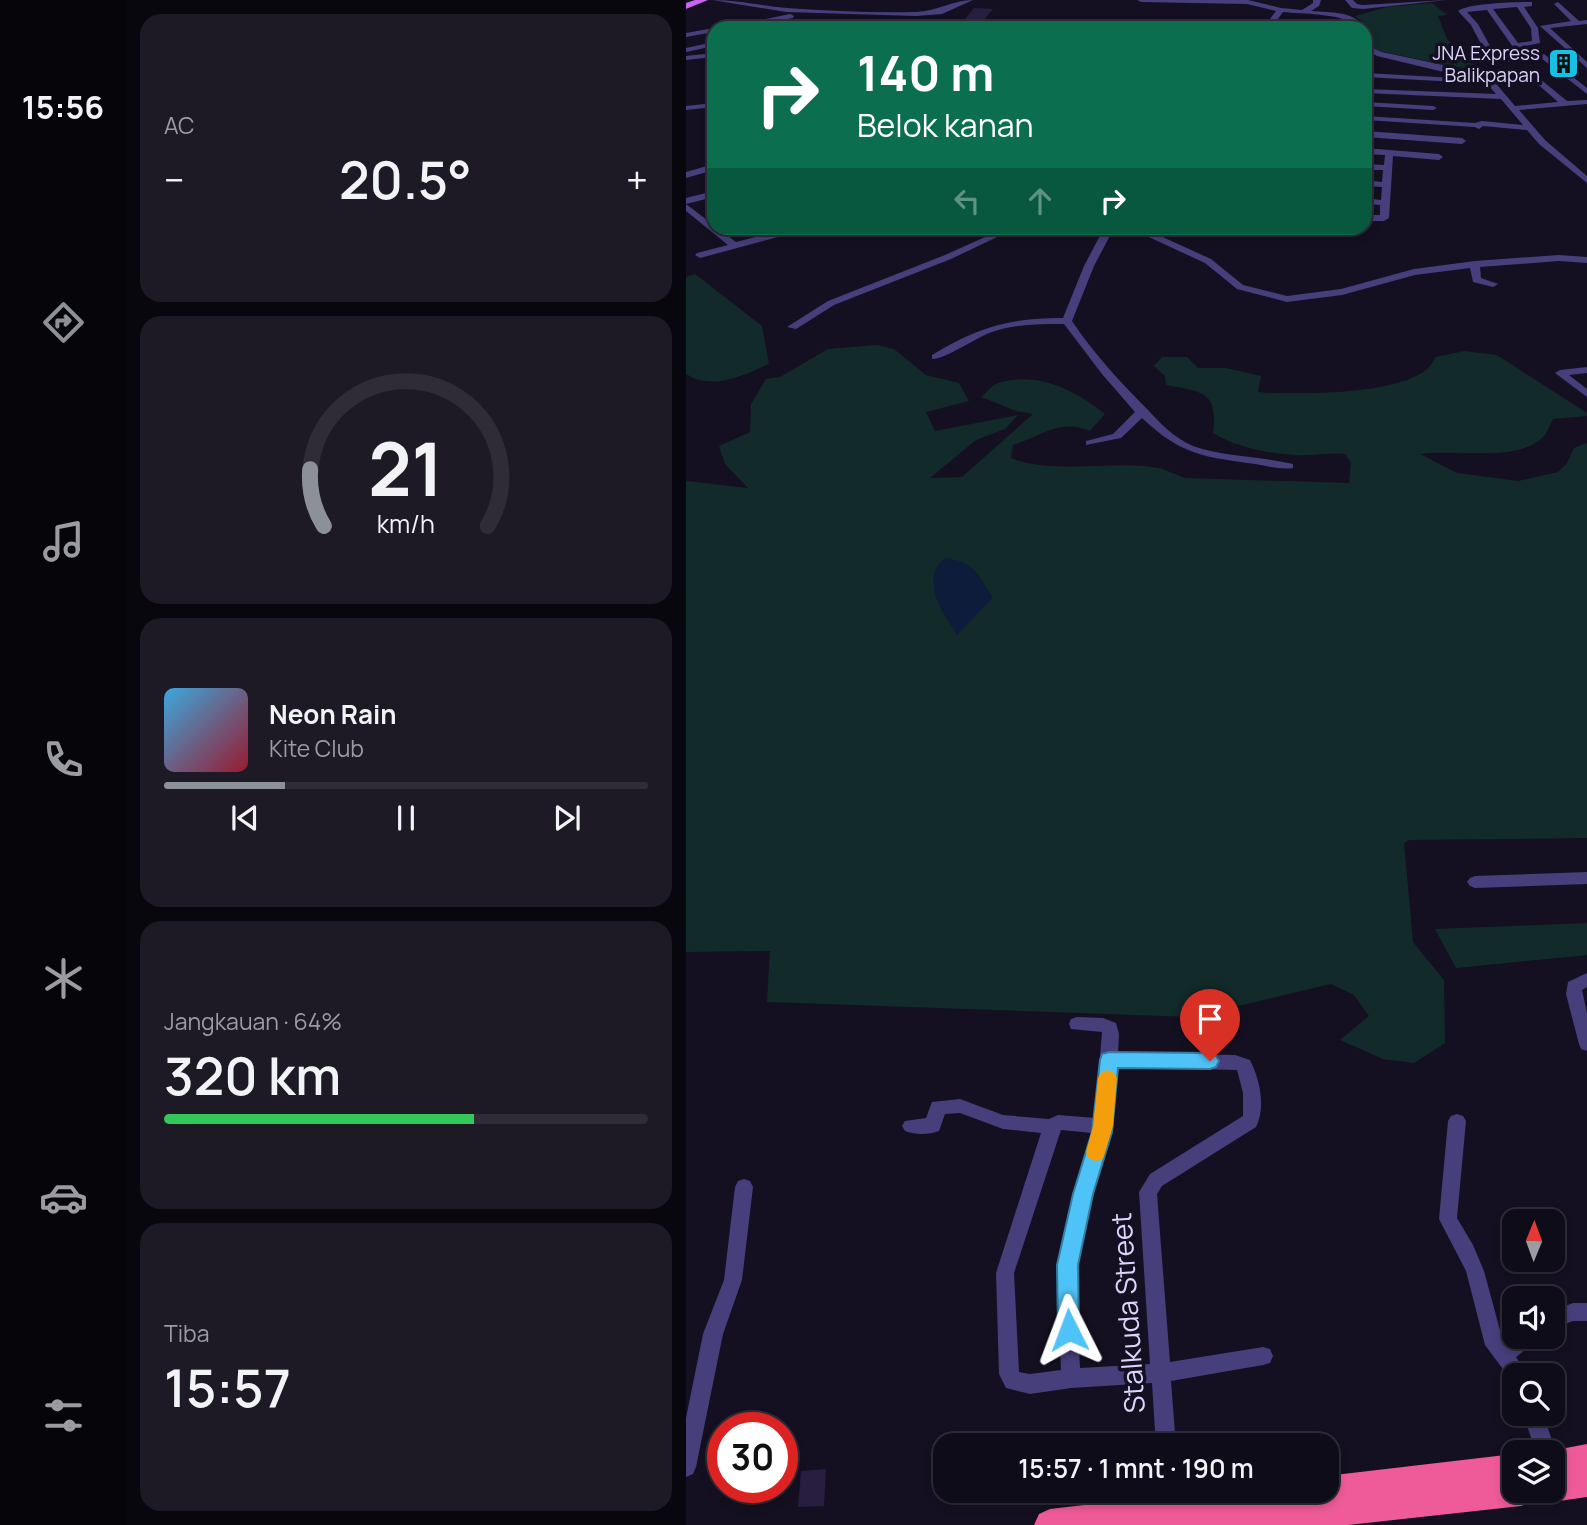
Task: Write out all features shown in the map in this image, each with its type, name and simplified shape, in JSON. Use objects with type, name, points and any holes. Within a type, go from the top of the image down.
[{"type":"highway","points":[[1565,1463],[1587,1459]]},
{"type":"highway","points":[[1339,1485],[1502,1470]]},
{"type":"highway","points":[[1565,1485],[1587,1482]]},
{"type":"highway","points":[[1203,1525],[1502,1493]]},
{"type":"highway","points":[[1050,1525],[1161,1503]]},
{"type":"main road","points":[[686,4],[693,0]]},
{"type":"main road","points":[[686,4],[704,0]]},
{"type":"street","points":[[716,0],[788,13],[927,13],[969,0]]},
{"type":"street","points":[[1141,0],[1232,1],[1302,13],[1350,17],[1357,21]]},
{"type":"street","points":[[1261,5],[1269,0]]},
{"type":"street","points":[[1302,13],[1316,4],[1317,0]]},
{"type":"street","points":[[1352,3],[1444,1]]},
{"type":"street","points":[[1491,2],[1524,58],[1517,61],[1493,59],[1463,10],[1491,2],[1519,5],[1531,2],[1529,19]]},
{"type":"street","points":[[1558,4],[1587,32]]},
{"type":"street","points":[[1515,46],[1536,43],[1538,38],[1519,5]]},
{"type":"street","points":[[1272,21],[1281,10]]},
{"type":"street","points":[[788,13],[797,21]]},
{"type":"street","points":[[754,21],[788,13]]},
{"type":"street","points":[[1587,22],[1544,26],[1587,66]]},
{"type":"street","points":[[686,35],[707,31]]},
{"type":"street","points":[[1544,38],[1559,52],[1570,51]]},
{"type":"street","points":[[686,50],[707,46]]},
{"type":"street","points":[[1372,51],[1463,72],[1490,82],[1558,158],[1587,180]]},
{"type":"street","points":[[686,58],[707,56]]},
{"type":"street","points":[[1544,56],[1587,92]]},
{"type":"street","points":[[1528,71],[1565,104]]},
{"type":"street","points":[[1372,75],[1490,82]]},
{"type":"street","points":[[1372,90],[1506,97]]},
{"type":"street","points":[[1449,95],[1450,106]]},
{"type":"street","points":[[1515,108],[1587,103]]},
{"type":"street","points":[[1372,104],[1433,108]]},
{"type":"street","points":[[686,108],[707,105]]},
{"type":"street","points":[[1372,119],[1476,126],[1482,123],[1529,128]]},
{"type":"street","points":[[1372,135],[1462,141]]},
{"type":"street","points":[[1372,152],[1439,157]]},
{"type":"street","points":[[1372,218],[1384,218],[1389,153]]},
{"type":"street","points":[[1372,167],[1386,168]]},
{"type":"street","points":[[686,175],[707,169]]},
{"type":"street","points":[[1372,184],[1385,185]]},
{"type":"street","points":[[686,201],[707,196]]},
{"type":"street","points":[[1372,201],[1384,202]]},
{"type":"street","points":[[686,207],[707,224]]},
{"type":"street","points":[[721,235],[734,245]]},
{"type":"street","points":[[700,255],[777,235]]},
{"type":"street","points":[[792,327],[831,303],[948,257],[996,235]]},
{"type":"street","points":[[1067,321],[1105,235]]},
{"type":"street","points":[[1153,235],[1208,261],[1240,287],[1287,299],[1342,292],[1413,272],[1559,258],[1587,260]]},
{"type":"street","points":[[1475,264],[1476,280],[1493,284]]},
{"type":"street","points":[[936,357],[987,328],[1036,321],[1067,321]]},
{"type":"street","points":[[1067,321],[1099,365],[1167,436],[1186,448],[1289,466]]},
{"type":"street","points":[[1587,370],[1560,373],[1587,394]]},
{"type":"street","points":[[1090,443],[1116,436],[1143,411]]},
{"type":"street","points":[[1475,883],[1587,878]]},
{"type":"street","points":[[1587,979],[1574,987],[1587,1044]]},
{"type":"street","points":[[1071,1378],[1066,1274],[1083,1194],[1103,1126],[1110,1028],[1103,1025],[1077,1024]]},
{"type":"street","name":"Stalkuda Street","points":[[1109,1060],[1235,1062],[1244,1065],[1246,1070],[1252,1111],[1250,1122],[1156,1180],[1151,1185],[1147,1199],[1165,1433]]},
{"type":"street","points":[[911,1126],[933,1126],[938,1107],[954,1106],[1003,1122],[1052,1127]]},
{"type":"street","points":[[1457,1121],[1448,1219],[1467,1251],[1481,1291],[1492,1338],[1509,1363]]},
{"type":"street","points":[[1103,1126],[1058,1122],[1052,1127],[1005,1273],[1009,1374],[1013,1381],[1021,1384],[1159,1373],[1263,1356]]},
{"type":"street","points":[[686,1467],[713,1334],[733,1280],[744,1187]]},
{"type":"street","points":[[1565,1315],[1587,1312]]},
{"type":"street","points":[[1504,1355],[1511,1349]]},
{"type":"green space","points":[[1432,3],[1447,15],[1438,16],[1447,39],[1483,73],[1372,48],[1372,21],[1361,21],[1355,16],[1387,7]]},
{"type":"green space","points":[[695,274],[762,326],[769,364],[728,380],[707,381],[686,374],[686,277]]},
{"type":"green space","points":[[877,345],[894,349],[926,375],[959,383],[969,401],[926,412],[935,431],[1018,415],[1005,429],[976,440],[930,478],[962,477],[1033,414],[1016,411],[981,397],[998,383],[1027,379],[1068,390],[1105,414],[1090,431],[1069,426],[1060,427],[1013,445],[1011,458],[1047,466],[1122,465],[1159,468],[1185,478],[1349,483],[1351,462],[1345,454],[1275,453],[1242,446],[1213,433],[1214,419],[1210,401],[1198,392],[1166,385],[1165,376],[1154,366],[1162,357],[1187,357],[1198,368],[1226,368],[1261,376],[1258,392],[1297,393],[1369,389],[1392,384],[1426,370],[1436,357],[1464,351],[1497,355],[1587,413],[1587,416],[1553,419],[1542,438],[1517,450],[1420,454],[1457,473],[1518,481],[1558,472],[1567,463],[1574,448],[1587,443],[1587,838],[1409,840],[1404,843],[1413,942],[1444,980],[1445,1043],[1414,1063],[1383,1059],[1340,1040],[1369,1016],[1354,995],[1331,984],[1192,1017],[767,1002],[770,951],[686,952],[686,481],[748,488],[725,464],[719,446],[750,432],[751,404],[766,379],[780,377],[828,349]]},
{"type":"green space","points":[[1587,923],[1587,955],[1456,968],[1435,929]]},
{"type":"water","points":[[945,558],[963,563],[975,571],[993,598],[957,635],[940,606],[933,586],[937,567]]},
{"type":"building","points":[[974,8],[993,9],[983,21],[965,19]]},
{"type":"building","points":[[826,1469],[824,1506],[798,1507],[801,1471]]},
{"type":"slow traffic","points":[[1096,1152],[1103,1126],[1107,1078]]},
{"type":"place","name":"JNA Express Balikpapan","points":[[1563,64]]},
{"type":"route","points":[[1069,1330],[1067,1265],[1083,1194],[1102,1132],[1109,1060],[1210,1061]]}]
